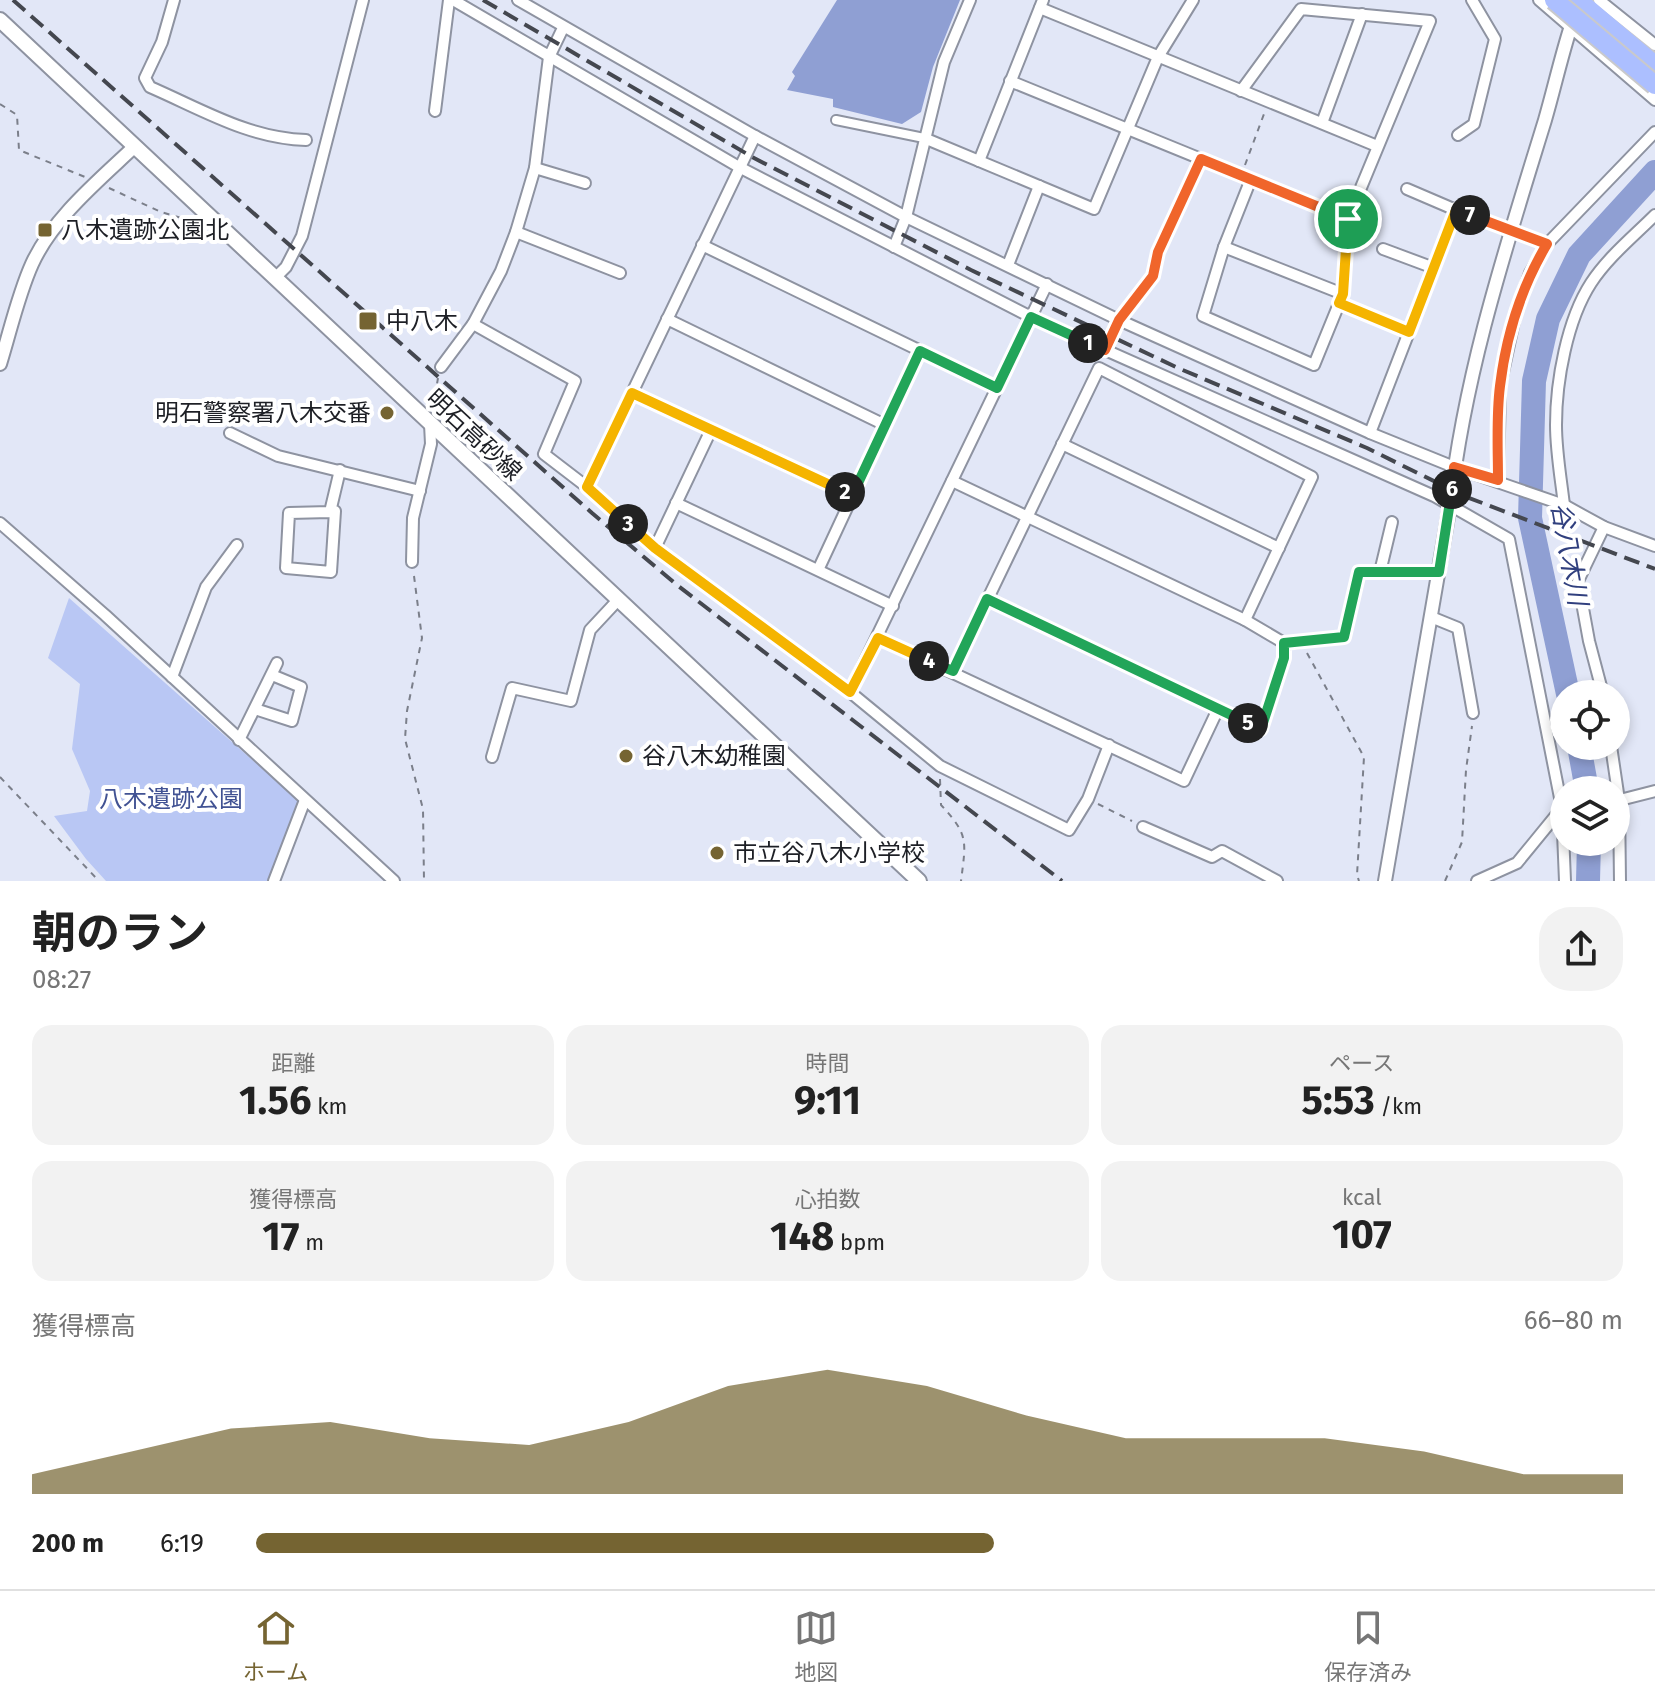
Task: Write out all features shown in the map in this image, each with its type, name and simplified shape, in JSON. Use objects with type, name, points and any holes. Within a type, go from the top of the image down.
[{"type":"highway","points":[[1554,0],[1655,85]]},
{"type":"highway","points":[[1575,0],[1655,65]]},
{"type":"main road","name":"明石高砂線","points":[[0,20],[919,881]]},
{"type":"street","points":[[174,0],[162,42],[145,78],[150,87],[240,128],[277,139],[306,140]]},
{"type":"street","points":[[276,277],[286,267],[302,236],[363,0]]},
{"type":"street","points":[[435,111],[451,0],[739,167],[1031,317],[1450,505],[1509,539],[1557,776]]},
{"type":"street","points":[[518,0],[755,136],[906,217],[1119,320],[1370,433],[1454,467],[1564,505],[1604,527],[1655,546]]},
{"type":"street","points":[[894,247],[906,217],[944,62],[970,0]]},
{"type":"street","points":[[836,120],[924,138],[1094,209],[1158,57],[1193,0]]},
{"type":"street","points":[[1458,135],[1474,124],[1495,39],[1472,0]]},
{"type":"street","points":[[1539,0],[1655,100]]},
{"type":"street","points":[[1385,881],[1439,572],[1454,467],[1481,333],[1546,116],[1571,26],[1575,0]]},
{"type":"street","points":[[1599,0],[1655,45]]},
{"type":"street","points":[[979,161],[1042,4],[1158,57],[1377,146]]},
{"type":"street","points":[[1241,91],[1301,9],[1430,21],[1348,219],[1341,298],[1314,365],[1203,316],[1246,177]]},
{"type":"street","points":[[1322,123],[1362,14]]},
{"type":"street","points":[[441,367],[473,324],[501,271],[516,232],[535,168],[549,57],[563,28]]},
{"type":"street","points":[[1010,81],[1348,219]]},
{"type":"street","points":[[1498,480],[1500,386],[1516,312],[1530,273],[1547,244],[1655,132]]},
{"type":"street","points":[[587,487],[755,136]]},
{"type":"street","points":[[0,364],[31,266],[53,231],[96,182],[134,147]]},
{"type":"street","points":[[1105,350],[1119,320],[1153,276],[1158,252],[1201,159]]},
{"type":"street","points":[[535,168],[585,183]]},
{"type":"street","points":[[1008,265],[1039,186]]},
{"type":"street","points":[[1407,189],[1547,244]]},
{"type":"street","points":[[1370,433],[1456,210]]},
{"type":"street","points":[[1564,505],[1556,426],[1560,372],[1577,310],[1592,282],[1610,260],[1655,215]]},
{"type":"street","points":[[516,232],[620,273]]},
{"type":"street","points":[[702,245],[997,388]]},
{"type":"street","points":[[1224,247],[1341,298],[1409,332]]},
{"type":"street","points":[[1383,249],[1434,268]]},
{"type":"street","points":[[850,692],[1047,284]]},
{"type":"street","points":[[667,319],[885,425]]},
{"type":"street","points":[[473,324],[575,381],[544,454],[587,487],[655,548],[850,692],[940,766],[1069,830],[1088,799],[1109,745]]},
{"type":"street","points":[[819,568],[920,351]]},
{"type":"street","points":[[953,671],[1099,368],[1312,477],[1245,620]]},
{"type":"street","points":[[632,393],[852,496]]},
{"type":"street","points":[[412,562],[413,518],[431,444],[430,424]]},
{"type":"street","points":[[655,548],[711,430]]},
{"type":"street","points":[[230,433],[278,456],[420,491]]},
{"type":"street","points":[[1062,444],[1279,548]]},
{"type":"street","points":[[330,512],[340,470]]},
{"type":"street","points":[[952,481],[1245,620],[1284,643],[1301,642]]},
{"type":"street","points":[[676,503],[819,568],[893,606]]},
{"type":"street","points":[[335,511],[331,572],[286,568],[289,513],[330,512],[335,511]]},
{"type":"street","points":[[1380,572],[1392,522]]},
{"type":"street","points":[[0,523],[394,881]]},
{"type":"street","points":[[1599,680],[1578,581],[1604,527]]},
{"type":"street","points":[[172,677],[206,587],[237,545]]},
{"type":"street","points":[[1344,637],[1359,572],[1439,572]]},
{"type":"street","points":[[987,599],[1261,729],[1284,658],[1284,643]]},
{"type":"street","points":[[492,757],[512,688],[571,701],[590,630],[618,600]]},
{"type":"street","points":[[1431,617],[1458,628],[1473,713]]},
{"type":"street","points":[[878,638],[1184,781],[1218,709]]},
{"type":"street","points":[[239,740],[277,663]]},
{"type":"street","points":[[255,709],[292,721],[301,687],[272,675]]},
{"type":"street","points":[[1630,797],[1655,791]]},
{"type":"street","points":[[274,881],[305,800]]},
{"type":"street","points":[[1477,881],[1517,863],[1550,824]]},
{"type":"street","points":[[1143,827],[1212,857],[1222,851],[1277,881]]},
{"type":"street","points":[[1564,856],[1565,881]]},
{"type":"street","points":[[1619,856],[1620,881]]},
{"type":"path","points":[[1246,177],[1269,102]]},
{"type":"path","points":[[0,104],[17,115],[19,150],[188,221],[212,219]]},
{"type":"path","points":[[430,424],[441,367]]},
{"type":"path","points":[[412,562],[422,638],[407,711],[405,739],[423,809],[424,881]]},
{"type":"path","points":[[1344,637],[1301,642],[1364,757],[1359,881]]},
{"type":"path","points":[[1445,881],[1462,842],[1473,713]]},
{"type":"path","points":[[940,766],[941,805],[961,827],[964,840],[961,881]]},
{"type":"path","points":[[0,777],[99,881]]},
{"type":"path","points":[[1088,799],[1143,827]]},
{"type":"green space","name":"八木遺跡公園","points":[[69,598],[300,802],[270,881],[106,881],[54,816],[87,811],[90,791],[72,749],[80,684],[48,658]]},
{"type":"shaded area","points":[[837,0],[960,0],[933,67],[921,112],[902,124],[833,107],[833,99],[787,90],[795,76],[792,72]]},
{"type":"waterway","name":"谷八木川","points":[[1565,680],[1530,518],[1534,381],[1548,319],[1579,255],[1655,172]]},
{"type":"waterway","name":"谷八木川","points":[[1582,760],[1584,776]]},
{"type":"waterway","name":"谷八木川","points":[[1588,881],[1589,856]]},
{"type":"railway","points":[[13,0],[677,585],[1062,881]]},
{"type":"railway","points":[[483,0],[754,158],[971,270],[1178,368],[1367,448],[1464,496],[1655,569]]},
{"type":"place","name":"八木遺跡公園北","points":[[45,230]]},
{"type":"place","name":"中八木","points":[[368,321]]},
{"type":"place","name":"明石警察署八木交番","points":[[387,413]]},
{"type":"place","name":"谷八木幼稚園","points":[[626,756]]},
{"type":"place","name":"市立谷八木小学校","points":[[717,853]]},
{"type":"route","points":[[1201,159],[1348,219],[1343,294],[1339,303],[1409,332],[1456,210],[1547,244],[1530,273],[1516,312],[1500,386],[1498,480],[1454,467],[1439,572],[1359,572],[1344,637],[1284,643],[1284,658],[1261,729],[987,599],[953,671],[878,638],[850,692],[655,548],[587,487],[632,393],[852,496],[920,351],[997,388],[1031,317],[1105,350],[1119,320],[1153,276],[1158,252],[1201,159]]}]
